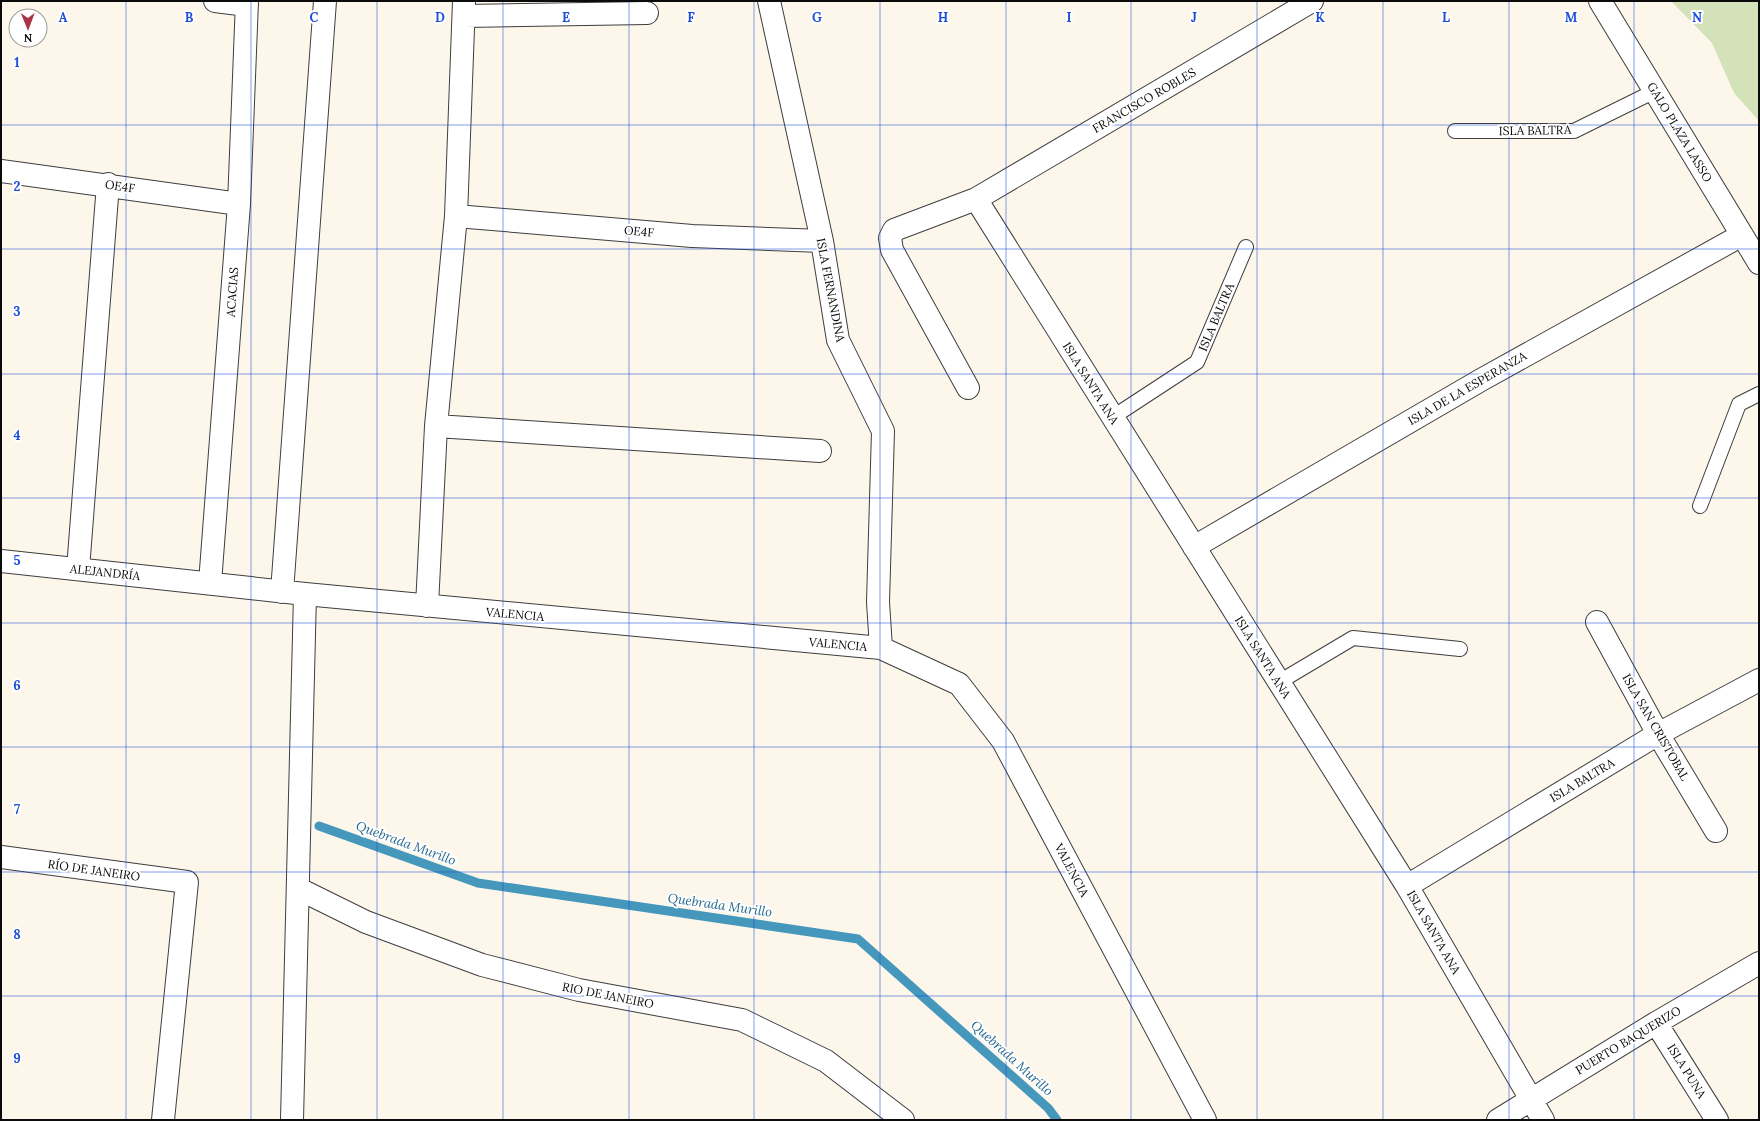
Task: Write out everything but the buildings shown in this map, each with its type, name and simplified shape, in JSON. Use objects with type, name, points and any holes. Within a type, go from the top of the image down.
[{"type":"street","points":[[215,1],[247,3]]},
{"type":"street","points":[[282,592],[325,1]]},
{"type":"street","name":"ISLA FERNANDINA","points":[[769,1],[822,241],[838,340],[883,431],[878,602],[881,648]]},
{"type":"street","name":"FRANCISCO ROBLES","points":[[968,388],[892,250],[890,238],[894,230],[976,199],[1312,1]]},
{"type":"street","name":"GALO PLAZA LASSO","points":[[1600,1],[1759,262]]},
{"type":"street","name":"ACACIAS","points":[[210,583],[239,204],[247,3]]},
{"type":"street","points":[[427,606],[436,426],[456,216],[464,8],[647,13]]},
{"type":"street","name":"OE4F","points":[[1,171],[108,184],[239,204]]},
{"type":"street","points":[[78,569],[108,184]]},
{"type":"street","name":"ISLA SANTA ANA","points":[[976,199],[1407,886],[1543,1120]]},
{"type":"street","name":"OE4F","points":[[456,216],[692,236],[822,241]]},
{"type":"street","name":"ISLA DE LA ESPERANZA","points":[[1194,547],[1481,380],[1742,235]]},
{"type":"street","points":[[436,426],[820,451]]},
{"type":"street","name":"ALEJANDRÍA","points":[[1,561],[210,583]]},
{"type":"street","name":"VALENCIA","points":[[210,583],[282,592],[881,648],[959,684],[1002,741],[1205,1120]]},
{"type":"street","points":[[292,1120],[299,889],[305,594]]},
{"type":"street","name":"ISLA SAN CRISTOBAL","points":[[1597,622],[1658,734],[1716,831]]},
{"type":"street","name":"ISLA BALTRA","points":[[1407,886],[1658,734],[1759,680]]},
{"type":"street","name":"RÍO DE JANEIRO","points":[[2,862],[187,882],[162,1120]]},
{"type":"street","name":"RIO DE JANEIRO","points":[[299,889],[366,922],[482,965],[579,990],[742,1020],[826,1061],[904,1120]]},
{"type":"street","name":"PUERTO BAQUERIZO","points":[[1498,1120],[1656,1022],[1759,962]]},
{"type":"street","name":"ISLA PUNA","points":[[1656,1022],[1718,1120]]},
{"type":"lane","name":"ISLA BALTRA","points":[[1455,131],[1574,131],[1655,91]]},
{"type":"lane","name":"ISLA BALTRA","points":[[1113,417],[1196,362],[1246,247]]},
{"type":"lane","points":[[1700,506],[1739,404],[1759,394]]},
{"type":"lane","points":[[1278,682],[1353,638],[1460,648]]},
{"type":"green space","points":[[1671,1],[1759,1],[1759,121],[1734,93],[1712,43]]},
{"type":"waterway","name":"Quebrada Murillo","points":[[319,826],[478,883],[858,939],[1048,1108],[1057,1120]]}]
